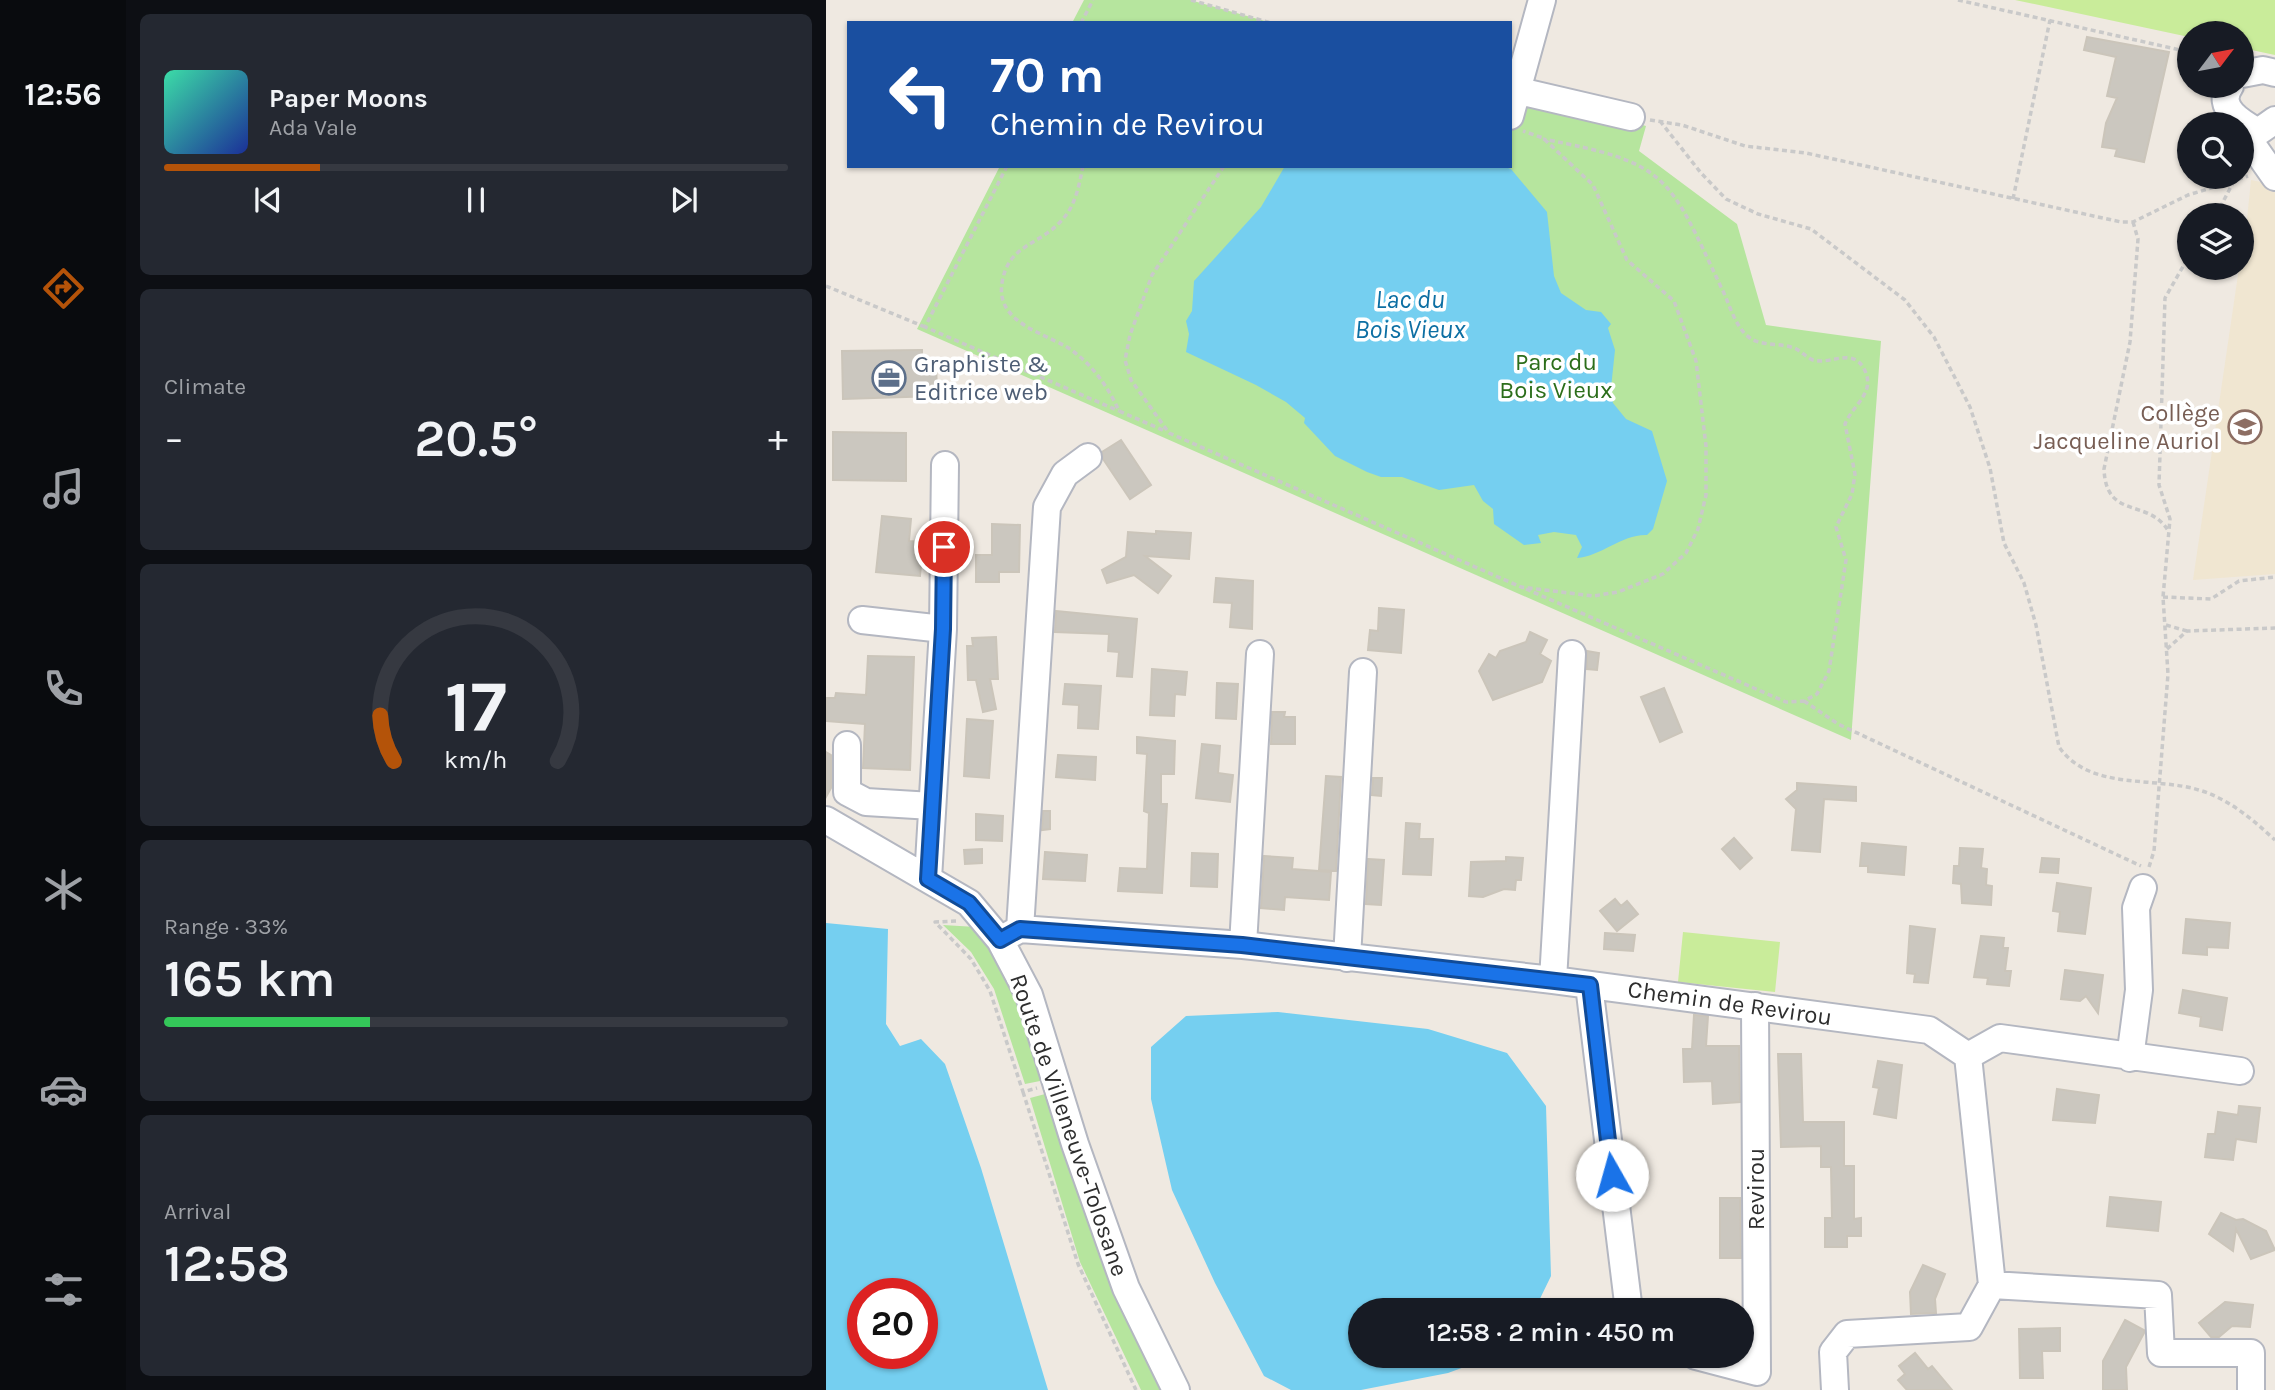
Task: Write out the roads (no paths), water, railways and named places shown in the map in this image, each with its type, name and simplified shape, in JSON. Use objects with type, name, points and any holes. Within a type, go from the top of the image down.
[{"type":"street","points":[[1516,123],[1519,91],[1542,0]]},
{"type":"street","points":[[2254,72],[2263,70],[2275,73]]},
{"type":"street","points":[[1519,91],[1631,117]]},
{"type":"street","points":[[2227,98],[2227,105],[2236,112]]},
{"type":"street","points":[[2254,127],[2270,172]]},
{"type":"street","points":[[1009,935],[1047,507],[1065,474],[1088,457]]},
{"type":"street","points":[[928,879],[943,629],[945,466]]},
{"type":"street","points":[[1009,935],[1023,604]]},
{"type":"street","points":[[862,620],[943,629]]},
{"type":"street","points":[[1242,945],[1260,654]]},
{"type":"street","points":[[1553,980],[1572,654]]},
{"type":"street","points":[[1347,958],[1363,672]]},
{"type":"street","points":[[847,745],[847,792],[866,802],[932,806]]},
{"type":"street","name":"Route de Villeneuve-Tolosane","points":[[826,820],[969,903],[982,919],[1009,935],[1126,1288],[1176,1390]]},
{"type":"street","points":[[2130,1058],[2139,990],[2136,908],[2146,878]]},
{"type":"street","name":"Chemin de Revirou","points":[[1009,935],[1242,945],[1553,980],[1929,1030],[1968,1056]]},
{"type":"street","points":[[1590,985],[1627,1298]]},
{"type":"street","name":"Revirou","points":[[1742,1368],[1757,1372],[1755,1006]]},
{"type":"street","points":[[1835,1390],[1833,1352],[1847,1334],[1969,1327],[1992,1285],[1968,1056],[2000,1038],[2239,1072]]},
{"type":"street","points":[[1992,1285],[2158,1295],[2161,1353],[2251,1353],[2251,1390]]},
{"type":"water","name":"Lac du Bois Vieux","points":[[1284,168],[1511,169],[1547,212],[1554,276],[1561,293],[1586,310],[1601,312],[1611,324],[1608,328],[1615,350],[1611,388],[1613,403],[1626,419],[1652,431],[1667,481],[1653,529],[1647,535],[1629,538],[1577,558],[1582,547],[1576,535],[1554,532],[1538,535],[1541,543],[1524,545],[1494,524],[1493,509],[1483,501],[1474,485],[1439,490],[1402,477],[1381,477],[1367,472],[1335,456],[1304,423],[1305,418],[1286,402],[1186,352],[1189,334],[1186,321],[1192,311],[1194,281],[1261,207]]},
{"type":"water","points":[[826,923],[888,929],[886,1024],[900,1046],[921,1039],[945,1064],[981,1168],[1048,1390],[826,1390]]},
{"type":"water","points":[[1278,1012],[1428,1029],[1507,1053],[1546,1106],[1551,1276],[1540,1298],[1348,1298],[1348,1368],[1462,1368],[1361,1390],[1291,1390],[1264,1376],[1215,1283],[1172,1190],[1151,1099],[1151,1047],[1186,1016]]},
{"type":"place","name":"Graphiste & Editrice web","points":[[889,378]]},
{"type":"place","name":"Collège Jacqueline Auriol","points":[[2245,427]]},
{"type":"park label","name":"Parc du Bois Vieux","points":[[1556,376]]}]
